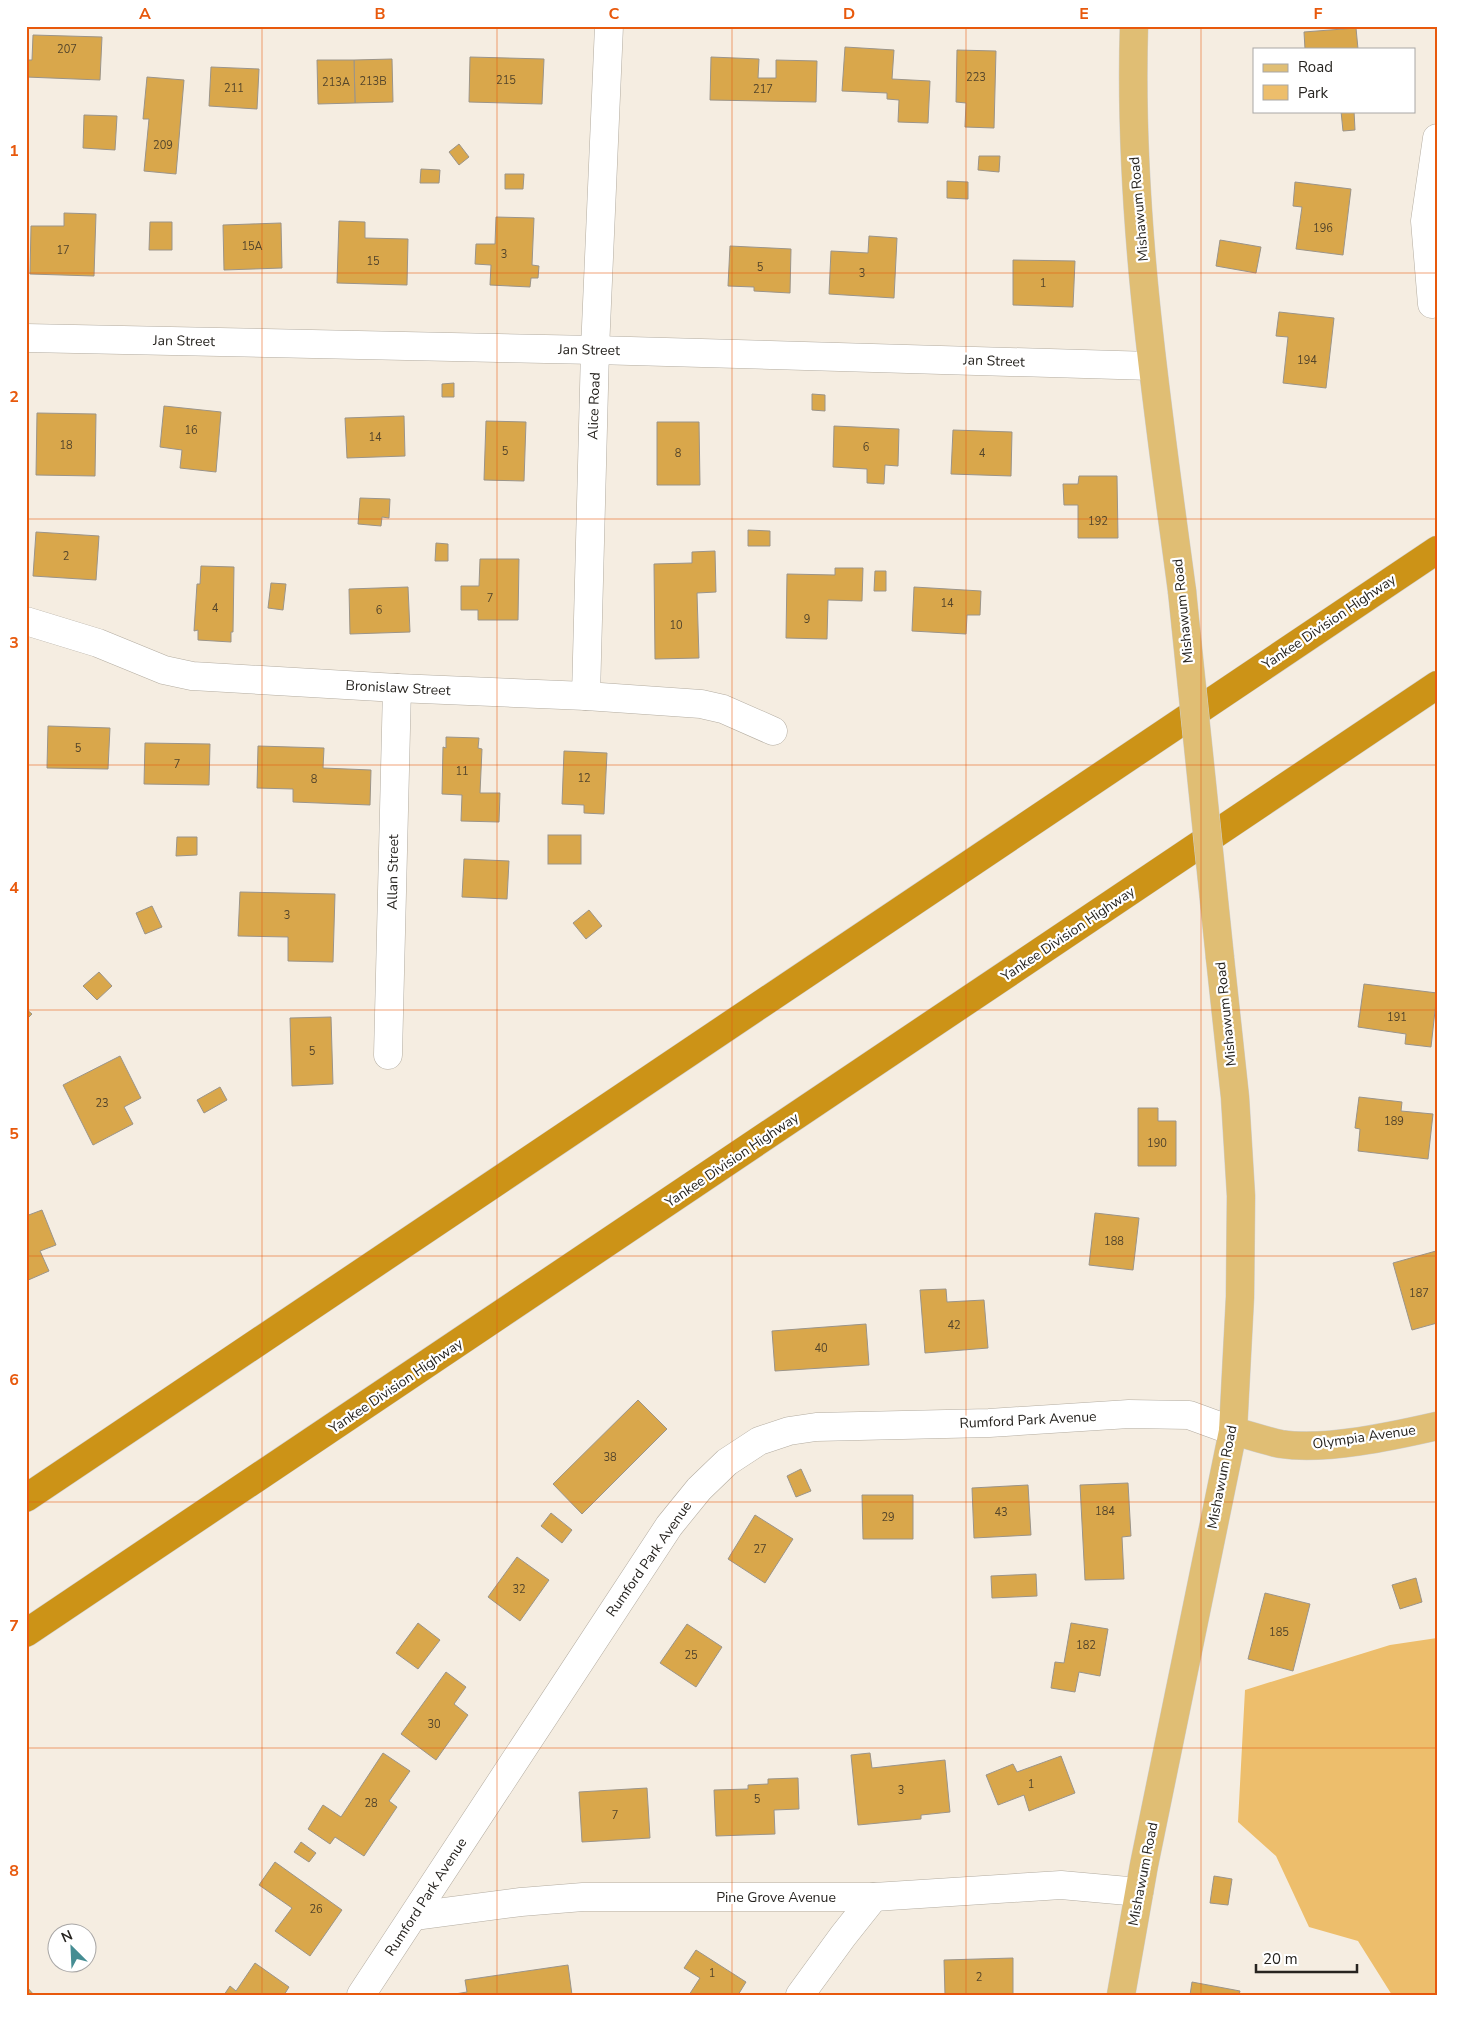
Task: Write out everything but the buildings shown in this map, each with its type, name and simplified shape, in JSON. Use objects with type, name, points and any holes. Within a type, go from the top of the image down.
[{"type":"highway","name":"Yankee Division Highway","points":[[26,1498],[1437,550]]},
{"type":"highway","name":"Yankee Division Highway","points":[[26,1633],[1437,685]]},
{"type":"main road","name":"Mishawum Road","points":[[1121,1995],[1139,1892],[1233,1431],[1240,1298],[1241,1196],[1235,1097],[1182,591],[1152,366],[1134,149],[1134,26]]},
{"type":"main road","name":"Olympia Avenue","points":[[1233,1431],[1282,1444],[1317,1445],[1401,1434],[1437,1426]]},
{"type":"street","name":"Alice Road","points":[[586,696],[596,350],[609,26]]},
{"type":"street","points":[[1432,304],[1425,221],[1437,138]]},
{"type":"street","name":"Jan Street","points":[[26,338],[596,350],[1152,366]]},
{"type":"street","name":"Bronislaw Street","points":[[26,622],[98,643],[164,670],[192,676],[397,688],[586,696],[708,705],[730,712],[774,732]]},
{"type":"street","name":"Allan Street","points":[[388,1055],[397,688]]},
{"type":"street","name":"Rumford Park Avenue","points":[[361,1995],[669,1526],[712,1475],[748,1447],[770,1436],[816,1427],[988,1423],[1129,1414],[1189,1415],[1233,1431]]},
{"type":"street","name":"Pine Grove Avenue","points":[[414,1916],[522,1902],[583,1897],[874,1897],[1061,1885],[1139,1892]]},
{"type":"street","points":[[800,1995],[874,1897]]},
{"type":"green space","points":[[1437,1638],[1437,1995],[1392,1995],[1358,1941],[1309,1927],[1276,1856],[1238,1822],[1245,1690],[1390,1645]]}]
